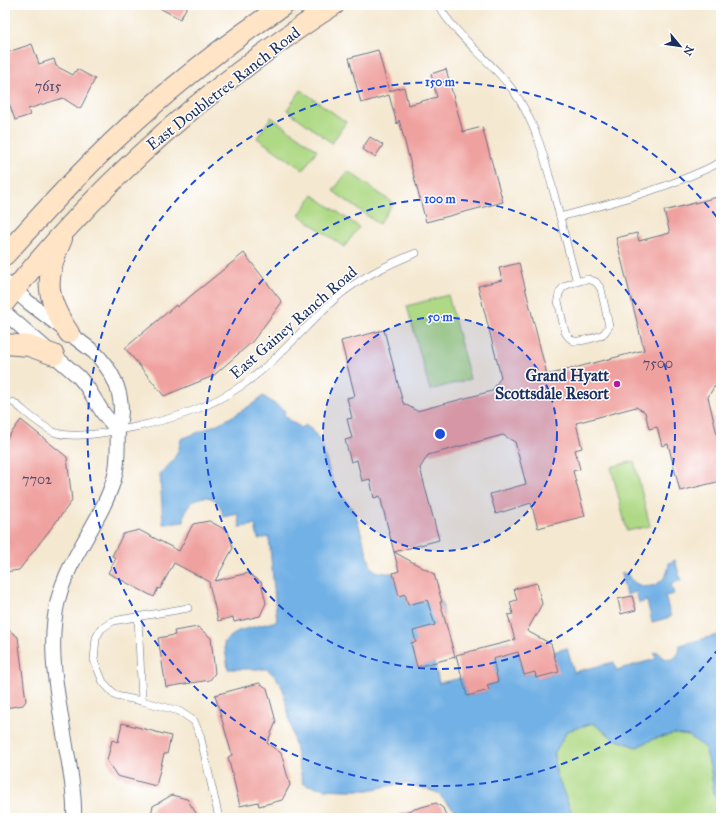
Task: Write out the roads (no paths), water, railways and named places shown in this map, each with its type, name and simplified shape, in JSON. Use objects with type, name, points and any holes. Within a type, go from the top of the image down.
[{"type":"main road","name":"East Doubletree Ranch Road","points":[[5,255],[92,162],[154,104],[214,56],[284,5]]},
{"type":"main road","name":"East Doubletree Ranch Road","points":[[8,291],[66,228],[128,165],[189,111],[280,42],[334,5]]},
{"type":"main road","points":[[66,228],[54,260],[49,289],[51,300],[69,334]]},
{"type":"main road","points":[[5,344],[29,346],[54,355]]},
{"type":"street","points":[[8,291],[28,302],[94,352],[103,361],[113,375],[119,391],[121,410],[118,431],[118,464],[114,479],[107,498],[68,572],[59,598],[55,619],[53,651],[55,678],[71,772],[74,818]]},
{"type":"street","points":[[5,313],[79,377],[118,431]]},
{"type":"lane","points":[[438,5],[443,14],[460,35],[487,61],[512,89],[525,109],[534,129],[551,181],[577,282]]},
{"type":"lane","points":[[560,217],[658,189],[721,162]]},
{"type":"lane","name":"East Gainey Ranch Road","points":[[13,402],[48,428],[62,435],[79,435],[118,431],[197,410],[246,383],[316,317],[351,287],[376,270],[416,253]]},
{"type":"lane","points":[[588,279],[592,280],[599,286],[603,296],[609,326],[600,336],[578,341],[570,339],[565,332],[558,301],[559,292],[562,288],[577,282],[588,279]]},
{"type":"lane","points":[[188,608],[113,621],[101,628],[96,638],[94,660],[103,682],[116,696],[179,711],[194,721],[200,735],[219,818]]},
{"type":"lane","points":[[138,617],[142,701]]},
{"type":"water","points":[[263,396],[285,411],[284,414],[292,422],[302,428],[305,425],[312,430],[317,437],[324,452],[331,477],[335,485],[356,515],[371,567],[378,572],[393,573],[399,595],[405,594],[408,605],[429,599],[431,605],[442,602],[444,616],[433,619],[435,625],[416,642],[411,644],[417,667],[434,662],[439,683],[462,678],[467,696],[489,690],[487,685],[498,681],[492,658],[496,657],[494,645],[510,641],[513,653],[518,652],[524,675],[535,672],[536,678],[558,672],[553,652],[567,648],[574,672],[614,662],[616,670],[656,659],[654,653],[658,652],[664,658],[673,659],[679,653],[680,645],[721,634],[721,809],[714,793],[711,771],[705,747],[689,736],[674,734],[653,739],[637,747],[614,739],[593,723],[567,731],[554,754],[556,773],[574,818],[461,818],[460,815],[436,792],[404,783],[368,790],[326,789],[303,784],[283,689],[276,677],[267,669],[228,669],[224,642],[238,631],[277,621],[269,537],[258,539],[255,525],[240,527],[238,514],[223,517],[216,500],[209,497],[202,497],[189,505],[185,513],[184,522],[163,524],[160,473],[174,458],[179,449],[181,439],[224,421],[244,410]]},
{"type":"water","points":[[675,560],[681,581],[671,583],[674,594],[665,596],[671,617],[652,622],[647,601],[639,603],[636,592],[626,595],[621,574],[627,574],[632,581],[639,585],[646,587],[652,586],[659,583],[664,578],[669,563]]},
{"type":"place","name":"Grand Hyatt Scottsdale Resort","points":[[617,384]]}]
